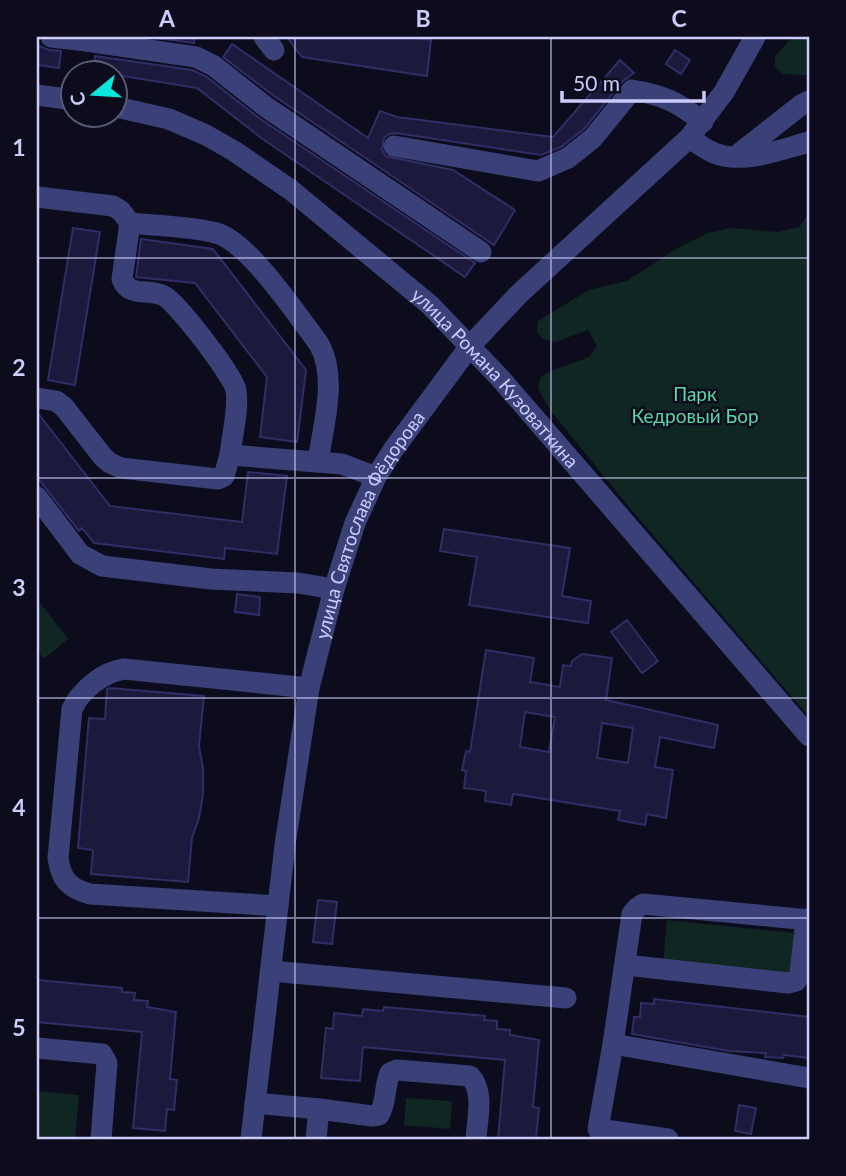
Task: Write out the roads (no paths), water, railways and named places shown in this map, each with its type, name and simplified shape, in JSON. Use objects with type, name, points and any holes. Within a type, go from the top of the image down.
[{"type":"street","points":[[51,37],[196,57],[214,66],[266,107],[481,252]]},
{"type":"street","name":"улица Святослава Фёдорова","points":[[251,1139],[285,845],[309,688],[334,589],[355,523],[376,477],[470,346],[519,294],[696,130],[724,92],[755,37]]},
{"type":"street","points":[[394,146],[538,171],[568,158],[593,138],[632,90],[654,93],[672,100],[719,155],[763,153],[809,142]]},
{"type":"street","points":[[37,95],[60,98]]},
{"type":"street","points":[[736,156],[809,101]]},
{"type":"street","name":"улица Романа Кузоваткина","points":[[130,110],[185,125],[234,151],[292,190],[410,287],[470,346],[809,736]]},
{"type":"street","points":[[37,197],[113,206],[121,211],[130,223],[122,279],[124,286],[130,291],[156,293],[172,301],[231,377],[236,397],[230,455],[224,476],[218,480],[121,468],[103,457],[56,401],[37,398]]},
{"type":"street","points":[[130,223],[216,233],[231,239],[247,252],[320,344],[330,376],[318,462]]},
{"type":"street","points":[[230,455],[342,464],[376,477]]},
{"type":"street","points":[[37,497],[80,554],[102,566],[211,579],[298,583],[334,589]]},
{"type":"street","points":[[278,906],[90,894],[67,884],[60,873],[58,859],[72,709],[77,698],[110,671],[124,668],[309,688]]},
{"type":"street","points":[[625,965],[788,984],[796,981],[800,974],[808,919],[643,904],[632,914],[598,1129],[668,1139]]},
{"type":"street","points":[[271,971],[566,998]]},
{"type":"street","points":[[613,1044],[809,1078]]},
{"type":"street","points":[[37,1048],[102,1054],[107,1063],[101,1139]]},
{"type":"street","points":[[255,1103],[372,1116],[379,1115],[383,1109],[386,1081],[390,1073],[397,1070],[470,1076],[479,1093],[476,1139]]},
{"type":"street","points":[[316,1139],[319,1110]]},
{"type":"park label","name":"Парк Кедровый Бор","points":[[695,405]]}]
